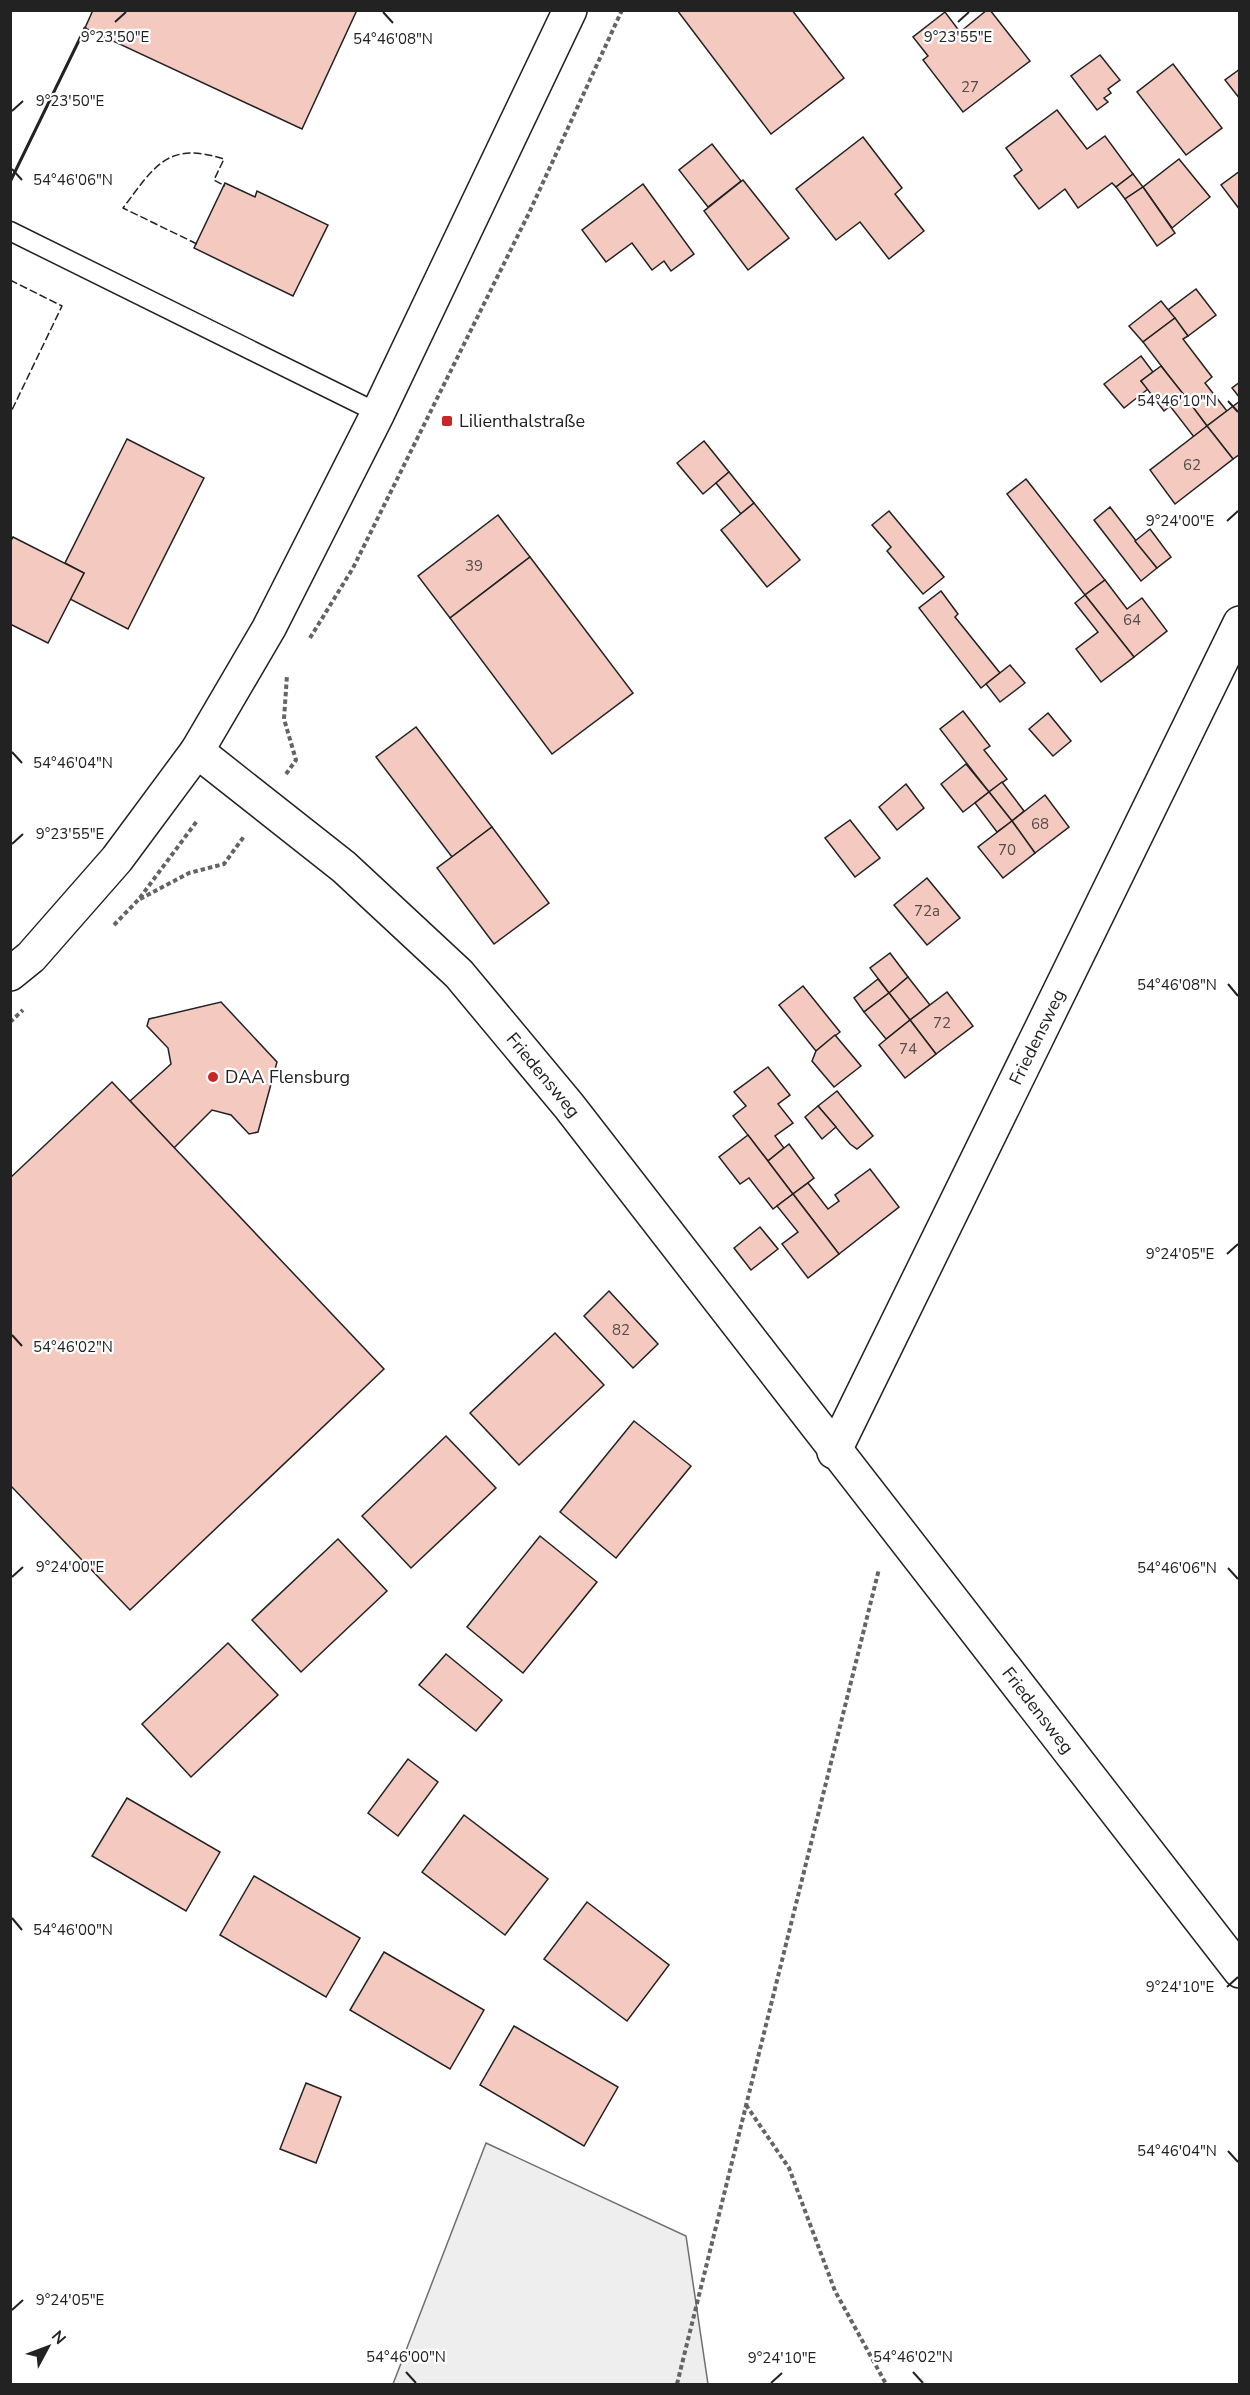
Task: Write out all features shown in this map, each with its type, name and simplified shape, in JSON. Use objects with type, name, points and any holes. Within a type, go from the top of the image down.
[{"type":"street","points":[[10,974],[31,957],[117,859],[197,751],[269,628],[378,413],[570,10]]},
{"type":"street","name":"Friedensweg","points":[[834,1452],[1239,623]]},
{"type":"street","name":"Friedensweg","points":[[197,751],[344,867],[459,974],[569,1107],[834,1452],[1239,1971]]},
{"type":"lane","points":[[10,231],[378,413]]},
{"type":"path","points":[[305,646],[353,568],[530,213],[622,10]]},
{"type":"path","points":[[287,675],[293,665]]},
{"type":"path","points":[[677,2385],[890,1521]]},
{"type":"path","points":[[746,2104],[789,2168],[835,2291],[886,2385]]},
{"type":"shaded area","points":[[486,2143],[686,2236],[708,2384],[393,2384]]},
{"type":"building","points":[[93,10],[357,10],[302,129],[85,28]]},
{"type":"building","points":[[677,10],[792,10],[844,78],[771,134]]},
{"type":"building","points":[[990,10],[1030,61],[963,112],[923,60],[928,56],[913,37],[945,12],[960,32]]},
{"type":"building","points":[[1100,55],[1120,80],[1108,89],[1111,93],[1104,98],[1108,102],[1097,110],[1071,76]]},
{"type":"building","points":[[1173,64],[1222,128],[1186,155],[1137,92]]},
{"type":"building","points":[[1240,69],[1240,99],[1225,80]]},
{"type":"building","points":[[1057,110],[1087,149],[1105,136],[1133,174],[1116,187],[1112,183],[1078,208],[1065,189],[1039,209],[1014,176],[1022,170],[1006,148]]},
{"type":"building","points":[[863,137],[902,188],[895,194],[924,231],[889,259],[860,222],[836,240],[796,189]]},
{"type":"building","points":[[712,144],[741,181],[708,207],[679,170]]},
{"type":"building","points":[[1179,159],[1210,197],[1172,228],[1143,187]]},
{"type":"building","points":[[1240,171],[1240,210],[1221,185]]},
{"type":"building","points":[[1133,174],[1143,187],[1125,199],[1116,187]]},
{"type":"building","points":[[743,180],[789,238],[748,270],[704,211]]},
{"type":"building","points":[[225,183],[255,197],[257,191],[328,225],[293,296],[194,248]]},
{"type":"building","points":[[643,184],[694,254],[671,271],[664,261],[652,270],[632,243],[606,262],[582,230]]},
{"type":"building","points":[[1143,187],[1175,233],[1157,246],[1125,199]]},
{"type":"building","points":[[1196,289],[1216,315],[1188,336],[1168,310]]},
{"type":"building","points":[[1161,301],[1175,318],[1143,342],[1129,326]]},
{"type":"building","points":[[1175,318],[1188,336],[1183,339],[1212,377],[1205,383],[1227,411],[1207,426],[1143,342]]},
{"type":"building","points":[[1141,356],[1153,372],[1141,381],[1148,389],[1124,408],[1104,384]]},
{"type":"building","points":[[1161,366],[1184,395],[1164,411],[1141,381]]},
{"type":"building","points":[[1240,382],[1240,398],[1232,388]]},
{"type":"building","points":[[1184,395],[1207,426],[1194,437],[1170,406]]},
{"type":"building","points":[[1240,401],[1240,454],[1233,459],[1207,426]]},
{"type":"building","points":[[1207,426],[1233,459],[1175,504],[1150,470]]},
{"type":"building","points":[[127,439],[204,478],[128,629],[70,599],[84,573],[65,563]]},
{"type":"building","points":[[704,441],[729,472],[703,494],[677,463]]},
{"type":"building","points":[[729,472],[754,503],[741,514],[716,483]]},
{"type":"building","points":[[1026,479],[1105,580],[1085,595],[1007,494]]},
{"type":"building","points":[[754,503],[800,560],[767,587],[721,530]]},
{"type":"building","points":[[1110,507],[1157,568],[1141,581],[1094,520]]},
{"type":"building","points":[[889,511],[944,577],[923,594],[887,551],[891,547],[872,525]]},
{"type":"building","points":[[498,515],[530,557],[450,618],[418,576]]},
{"type":"building","points":[[1150,529],[1171,557],[1157,568],[1135,541]]},
{"type":"building","points":[[13,537],[84,573],[48,643],[10,624],[10,542]]},
{"type":"building","points":[[530,557],[633,693],[552,754],[450,618]]},
{"type":"building","points":[[1105,580],[1127,609],[1142,598],[1167,631],[1134,657],[1085,595]]},
{"type":"building","points":[[941,591],[958,614],[955,617],[1000,673],[981,688],[919,608]]},
{"type":"building","points":[[1085,595],[1134,657],[1101,682],[1076,649],[1098,632],[1075,603]]},
{"type":"building","points":[[1010,665],[1025,683],[1000,702],[986,684]]},
{"type":"building","points":[[963,711],[990,746],[984,750],[1007,779],[989,792],[940,729]]},
{"type":"building","points":[[1048,713],[1071,741],[1053,756],[1029,729]]},
{"type":"building","points":[[416,727],[492,827],[452,857],[376,757]]},
{"type":"building","points":[[966,764],[989,792],[963,812],[941,784]]},
{"type":"building","points":[[1002,782],[1024,811],[1012,821],[989,792]]},
{"type":"building","points":[[906,784],[924,808],[897,830],[879,807]]},
{"type":"building","points":[[989,792],[1012,821],[997,832],[975,803]]},
{"type":"building","points":[[1045,795],[1069,827],[1035,853],[1012,821]]},
{"type":"building","points":[[850,820],[880,858],[855,877],[825,838]]},
{"type":"building","points":[[1012,821],[1035,853],[1003,878],[978,847]]},
{"type":"building","points":[[492,827],[549,903],[494,944],[437,868]]},
{"type":"building","points":[[927,878],[960,918],[927,945],[894,905]]},
{"type":"building","points":[[890,953],[908,977],[889,993],[870,968]]},
{"type":"building","points":[[908,977],[930,1005],[910,1020],[889,993]]},
{"type":"building","points":[[878,979],[889,993],[864,1012],[854,998]]},
{"type":"building","points":[[803,986],[840,1032],[816,1051],[779,1005]]},
{"type":"building","points":[[947,992],[973,1026],[936,1054],[910,1020]]},
{"type":"building","points":[[889,993],[910,1020],[886,1039],[864,1012]]},
{"type":"building","points":[[221,1002],[277,1062],[258,1132],[249,1134],[231,1115],[212,1110],[174,1148],[130,1101],[171,1064],[168,1048],[147,1026],[149,1019]]},
{"type":"building","points":[[910,1020],[936,1054],[905,1078],[879,1045]]},
{"type":"building","points":[[835,1035],[861,1066],[834,1087],[812,1061],[816,1051]]},
{"type":"building","points":[[768,1067],[790,1095],[778,1104],[793,1123],[775,1136],[784,1148],[768,1161],[733,1116],[746,1106],[734,1092]]},
{"type":"building","points":[[112,1082],[384,1369],[130,1610],[10,1485],[10,1178]]},
{"type":"building","points":[[837,1091],[873,1136],[857,1149],[850,1144],[818,1106]]},
{"type":"building","points":[[818,1106],[836,1127],[822,1139],[805,1117]]},
{"type":"building","points":[[748,1135],[793,1194],[773,1209],[749,1178],[740,1184],[719,1157]]},
{"type":"building","points":[[789,1144],[814,1178],[793,1194],[768,1161]]},
{"type":"building","points":[[870,1169],[899,1207],[839,1254],[793,1194],[808,1183],[828,1209],[839,1201],[835,1195]]},
{"type":"building","points":[[793,1194],[839,1254],[808,1278],[782,1244],[798,1232],[777,1206]]},
{"type":"building","points":[[760,1227],[778,1249],[751,1270],[734,1248]]},
{"type":"building","points":[[609,1291],[658,1344],[633,1368],[584,1316]]},
{"type":"building","points":[[555,1333],[604,1385],[519,1465],[470,1413]]},
{"type":"building","points":[[634,1421],[691,1466],[616,1558],[560,1512]]},
{"type":"building","points":[[446,1436],[496,1488],[411,1568],[362,1516]]},
{"type":"building","points":[[540,1536],[597,1582],[523,1673],[467,1627]]},
{"type":"building","points":[[338,1539],[387,1591],[301,1672],[252,1620]]},
{"type":"building","points":[[228,1643],[278,1695],[191,1777],[142,1724]]},
{"type":"building","points":[[446,1654],[502,1700],[476,1731],[419,1685]]},
{"type":"building","points":[[408,1759],[438,1782],[398,1836],[368,1813]]},
{"type":"building","points":[[127,1798],[220,1852],[186,1911],[92,1856]]},
{"type":"building","points":[[464,1815],[548,1879],[505,1935],[422,1872]]},
{"type":"building","points":[[254,1876],[360,1938],[326,1997],[220,1935]]},
{"type":"building","points":[[587,1902],[669,1965],[627,2021],[544,1959]]},
{"type":"building","points":[[384,1952],[484,2010],[450,2069],[350,2010]]},
{"type":"building","points":[[514,2026],[618,2087],[584,2146],[480,2085]]},
{"type":"building","points":[[306,2083],[341,2097],[316,2163],[280,2149]]},
{"type":"fence","points":[[197,244],[123,208],[154,169],[175,156],[189,153],[224,159],[214,180],[225,186]]},
{"type":"fence","points":[[10,280],[62,306],[10,414]]},
{"type":"wall","points":[[10,182],[85,28]]},
{"type":"place","name":"Lilienthalstraße","points":[[447,421]]},
{"type":"place","name":"DAA Flensburg","points":[[213,1077]]}]
